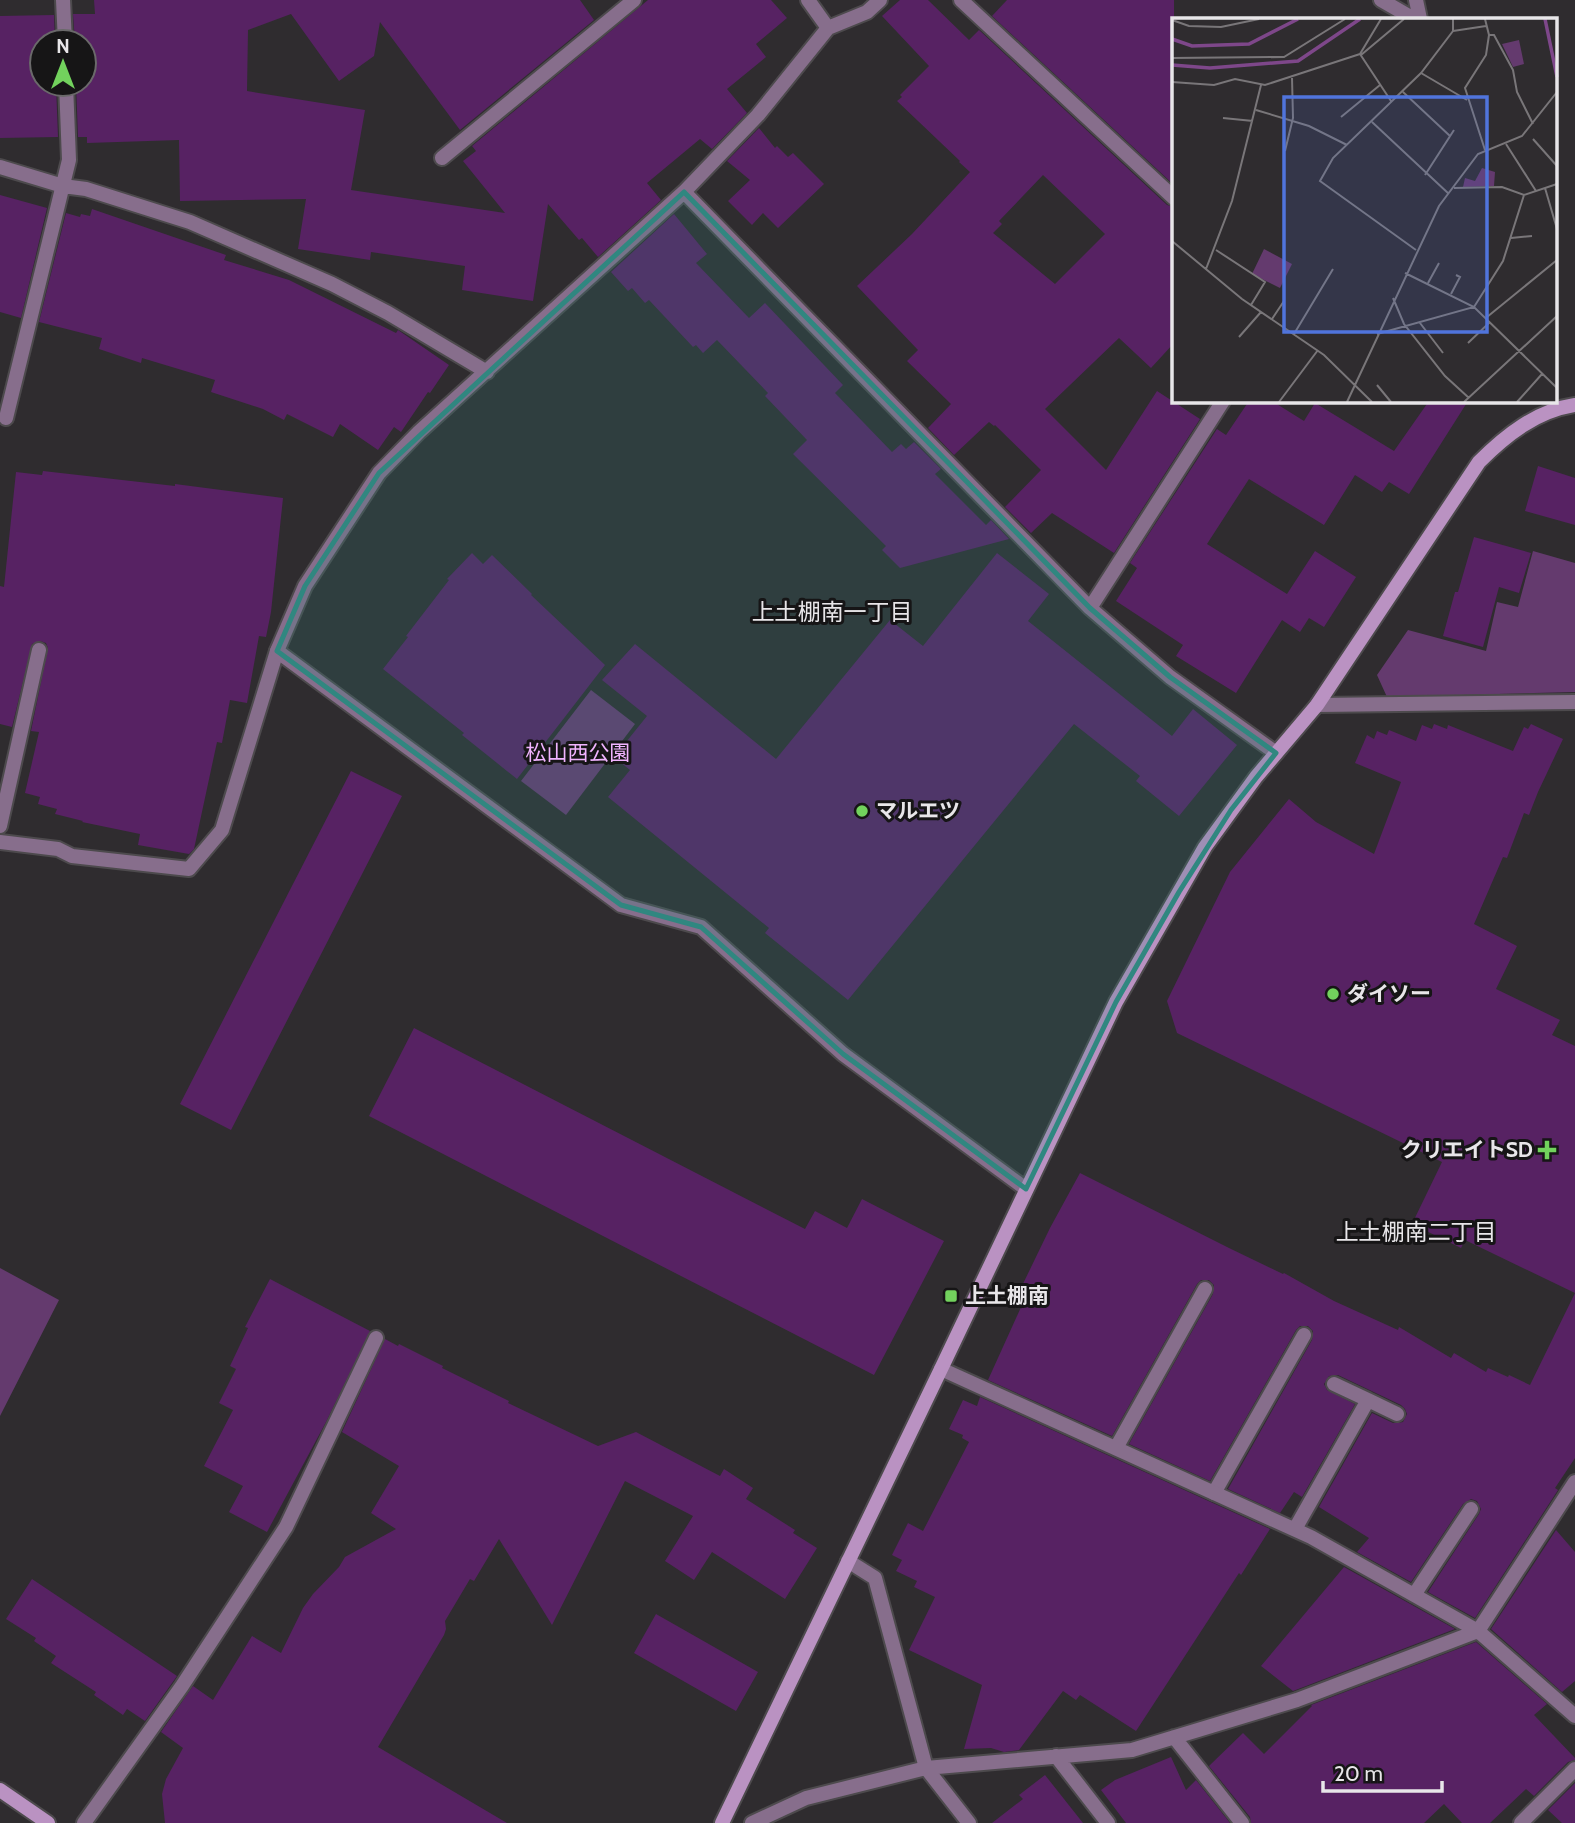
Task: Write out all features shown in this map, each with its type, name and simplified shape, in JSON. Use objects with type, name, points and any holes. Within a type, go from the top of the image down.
[{"type":"street","points":[[63,0],[64,28]]},
{"type":"street","points":[[442,158],[634,0]]},
{"type":"street","points":[[808,0],[828,28]]},
{"type":"street","points":[[0,842],[58,849],[72,856],[189,869],[222,830],[277,651],[305,586],[379,473],[419,432],[684,192],[758,115],[828,28],[867,12],[880,0]]},
{"type":"street","points":[[961,0],[1172,196]]},
{"type":"street","points":[[1381,0],[1412,18]]},
{"type":"street","points":[[1416,0],[1420,18]]},
{"type":"street","points":[[3,417],[69,160],[67,98]]},
{"type":"street","points":[[0,167],[63,186],[86,189],[190,222],[320,279],[388,313],[487,372]]},
{"type":"street","points":[[684,192],[1090,608],[1170,677],[1276,753]]},
{"type":"street","points":[[1090,608],[1222,402]]},
{"type":"street","points":[[722,1823],[1116,1002],[1205,847],[1231,810],[1317,705],[1479,462],[1502,439],[1555,404],[1575,405]]},
{"type":"street","points":[[0,826],[40,650]]},
{"type":"street","points":[[277,651],[621,905],[702,927],[843,1054],[1026,1189]]},
{"type":"street","points":[[1317,705],[1575,702]]},
{"type":"street","points":[[1116,1448],[1205,1289]]},
{"type":"street","points":[[1214,1493],[1304,1335]]},
{"type":"street","points":[[85,1823],[182,1686],[286,1527],[376,1338]]},
{"type":"street","points":[[941,1369],[1311,1537],[1478,1631],[1574,1713]]},
{"type":"street","points":[[1334,1384],[1397,1414]]},
{"type":"street","points":[[1295,1530],[1368,1400]]},
{"type":"street","points":[[752,1823],[806,1798],[926,1768],[1132,1750],[1297,1700],[1478,1631],[1575,1482]]},
{"type":"street","points":[[1414,1595],[1471,1509]]},
{"type":"street","points":[[848,1561],[875,1578],[926,1768],[970,1823]]},
{"type":"street","points":[[1174,1737],[1242,1823]]},
{"type":"street","points":[[1056,1756],[1108,1823]]},
{"type":"street","points":[[1521,1823],[1575,1769]]},
{"type":"street","points":[[0,1790],[48,1823]]},
{"type":"highlighted area","points":[[684,192],[1090,608],[1170,677],[1276,753],[1231,810],[1179,892],[1116,1002],[1026,1189],[843,1054],[701,927],[621,905],[277,651],[305,586],[379,473]]},
{"type":"green space","points":[[1533,551],[1575,563],[1575,692],[1387,697],[1377,675],[1408,630],[1486,651],[1497,602],[1518,607]]},
{"type":"green space","name":"松山西公園","points":[[591,690],[635,724],[566,815],[521,781]]},
{"type":"green space","points":[[0,1268],[59,1300],[0,1416]]},
{"type":"building","points":[[94,0],[580,0],[594,20],[460,130],[380,22],[374,56],[339,81],[291,14],[248,30],[247,91],[365,110],[351,190],[505,213],[463,161],[476,151],[472,146],[648,0],[771,0],[787,18],[756,44],[766,57],[727,89],[747,113],[712,149],[700,139],[647,183],[661,200],[598,257],[582,238],[579,240],[548,204],[533,301],[462,290],[465,266],[371,252],[370,260],[298,249],[306,199],[180,201],[179,140],[87,143],[87,137],[78,137],[77,98],[98,98],[98,28],[74,28],[73,14],[95,14]]},
{"type":"building","points":[[900,0],[928,0],[969,40],[979,30],[1167,205],[1172,206],[1172,345],[1151,368],[1119,338],[1045,409],[1106,470],[1157,391],[1200,419],[1114,553],[1052,513],[1031,533],[1005,507],[1041,470],[995,425],[989,422],[954,455],[928,428],[951,404],[907,361],[918,350],[857,286],[912,234],[970,172],[897,101],[929,66],[882,16]],"holes":[[[1043,175],[1105,234],[1055,284],[993,233],[1002,224],[999,221]]]},
{"type":"building","points":[[1007,0],[1174,0],[1172,183],[992,16]]},
{"type":"building","points":[[54,15],[54,28],[28,28],[28,98],[57,98],[58,137],[0,138],[0,16]]},
{"type":"building","points":[[759,128],[775,148],[777,146],[788,157],[793,153],[824,184],[778,228],[763,213],[752,225],[728,201],[750,180],[727,161]]},
{"type":"building","points":[[0,195],[47,208],[21,318],[0,312]]},
{"type":"building","points":[[92,209],[226,255],[224,260],[289,280],[396,333],[398,330],[449,365],[401,432],[394,427],[378,450],[340,424],[333,437],[287,414],[284,420],[263,409],[211,392],[215,380],[142,358],[141,363],[99,349],[102,338],[39,322],[66,213],[80,217],[81,214],[90,216]]},
{"type":"building","points":[[674,214],[707,254],[696,263],[749,318],[765,303],[843,385],[835,393],[892,452],[901,444],[906,449],[914,442],[941,469],[935,474],[986,525],[991,520],[1009,539],[900,568],[882,550],[886,546],[793,454],[807,440],[765,396],[768,393],[717,340],[703,353],[696,345],[693,347],[649,300],[645,303],[632,288],[628,291],[611,272]]},
{"type":"building","points":[[1248,402],[1274,402],[1304,421],[1315,403],[1394,451],[1428,402],[1467,402],[1409,494],[1389,482],[1382,492],[1355,475],[1324,525],[1249,479],[1207,544],[1287,594],[1315,551],[1356,577],[1324,627],[1309,618],[1300,632],[1282,620],[1236,693],[1176,656],[1183,645],[1116,601],[1137,568],[1130,563],[1217,429],[1226,435]]},
{"type":"building","points":[[1538,466],[1575,478],[1575,525],[1525,511]]},
{"type":"building","points":[[43,471],[283,498],[266,637],[259,636],[247,703],[230,700],[222,743],[217,742],[194,849],[189,854],[138,845],[140,834],[55,814],[57,809],[38,804],[40,797],[25,793],[39,732],[31,731],[48,648],[46,643],[40,641],[32,644],[12,727],[0,724],[0,586],[4,587],[16,472],[42,475]]},
{"type":"building","points":[[1474,537],[1531,553],[1519,593],[1499,587],[1483,647],[1443,636]]},
{"type":"building","points":[[472,553],[483,564],[492,555],[605,665],[517,779],[383,669],[449,580],[447,579]]},
{"type":"building","points":[[997,553],[1049,594],[1028,621],[1172,736],[1193,709],[1237,745],[1179,816],[1136,781],[1140,776],[1074,724],[848,1000],[765,933],[769,928],[608,797],[630,770],[614,757],[647,716],[602,680],[635,644],[776,759],[890,620],[923,646]]},
{"type":"building","points":[[1434,724],[1447,729],[1448,725],[1513,751],[1524,727],[1528,729],[1531,724],[1563,739],[1529,815],[1524,813],[1507,858],[1503,857],[1474,924],[1517,946],[1496,989],[1560,1020],[1552,1035],[1575,1046],[1575,1293],[1465,1240],[1461,1248],[1412,1224],[1442,1162],[1177,1033],[1167,1001],[1230,872],[1289,799],[1316,822],[1374,854],[1401,782],[1355,763],[1367,735],[1374,739],[1377,731],[1387,735],[1389,730],[1416,741],[1422,725],[1432,729]]},
{"type":"building","points":[[351,771],[402,796],[231,1130],[180,1104]]},
{"type":"building","points":[[414,1028],[805,1229],[815,1211],[847,1228],[862,1199],[944,1241],[874,1375],[369,1116]]},
{"type":"building","points":[[1080,1173],[1284,1273],[1334,1301],[1398,1330],[1399,1327],[1451,1358],[1454,1353],[1486,1372],[1488,1368],[1530,1385],[1575,1293],[1575,1458],[1555,1488],[1558,1490],[1475,1618],[1428,1592],[1479,1514],[1481,1509],[1477,1501],[1471,1499],[1463,1504],[1411,1582],[1357,1552],[1369,1538],[1319,1507],[1372,1413],[1393,1423],[1403,1422],[1407,1414],[1401,1405],[1338,1375],[1329,1376],[1324,1384],[1327,1390],[1355,1404],[1302,1497],[1294,1492],[1280,1513],[1228,1489],[1312,1340],[1313,1331],[1308,1326],[1300,1326],[1296,1330],[1210,1481],[1129,1444],[1213,1294],[1214,1285],[1209,1280],[1201,1280],[1197,1284],[1112,1436],[988,1380],[1027,1294],[1020,1290]]},
{"type":"building","points":[[270,1279],[370,1331],[326,1422],[267,1532],[229,1512],[243,1486],[204,1466],[233,1410],[219,1403],[236,1369],[230,1366],[248,1328],[245,1327]]},
{"type":"building","points":[[385,1339],[598,1446],[636,1432],[720,1476],[724,1469],[753,1488],[746,1499],[795,1530],[793,1533],[817,1548],[785,1599],[712,1552],[694,1580],[665,1561],[693,1516],[625,1481],[552,1625],[499,1539],[474,1581],[470,1579],[445,1621],[444,1635],[378,1747],[507,1823],[165,1823],[162,1794],[166,1779],[183,1748],[161,1732],[193,1686],[213,1700],[252,1636],[281,1653],[303,1608],[345,1557],[396,1529],[371,1513],[399,1466],[342,1432]]},
{"type":"building","points":[[980,1397],[1270,1529],[1136,1731],[1080,1695],[1076,1700],[1063,1691],[1019,1750],[1004,1752],[991,1748],[964,1749],[982,1685],[909,1650],[935,1597],[914,1587],[917,1581],[896,1571],[902,1560],[892,1555],[908,1523],[923,1531],[969,1442],[962,1438],[963,1435],[949,1429],[963,1400],[977,1406]]},
{"type":"building","points":[[1556,1530],[1575,1552],[1575,1681],[1562,1692],[1491,1629]]},
{"type":"building","points":[[1344,1567],[1455,1629],[1293,1691],[1261,1666]]},
{"type":"building","points":[[32,1579],[177,1676],[145,1721],[127,1709],[123,1715],[94,1695],[96,1692],[51,1663],[56,1656],[34,1641],[36,1638],[6,1619]]},
{"type":"building","points":[[656,1614],[758,1672],[736,1711],[634,1653]]},
{"type":"building","points":[[1476,1642],[1547,1704],[1534,1715],[1575,1758],[1534,1796],[1526,1789],[1490,1823],[1462,1823],[1444,1804],[1424,1823],[1251,1823],[1250,1817],[1209,1766],[1243,1733],[1264,1754],[1311,1705]]},
{"type":"building","points":[[1171,1757],[1186,1790],[1196,1780],[1230,1823],[1126,1823],[1101,1790],[1115,1780]]},
{"type":"building","points":[[1045,1775],[1083,1823],[992,1823],[1023,1799],[1019,1795]]},
{"type":"building","points":[[1575,1783],[1575,1823],[1562,1823],[1548,1810]]},
{"type":"place","name":"マルエツ","points":[[862,811]]},
{"type":"place","name":"ダイソー","points":[[1333,994]]},
{"type":"place","name":"クリエイトSD","points":[[1547,1150]]},
{"type":"place","name":"上土棚南","points":[[951,1296]]},
{"type":"district","name":"上土棚南一丁目","points":[[832,612]]},
{"type":"district","name":"上土棚南二丁目","points":[[1416,1232]]}]
